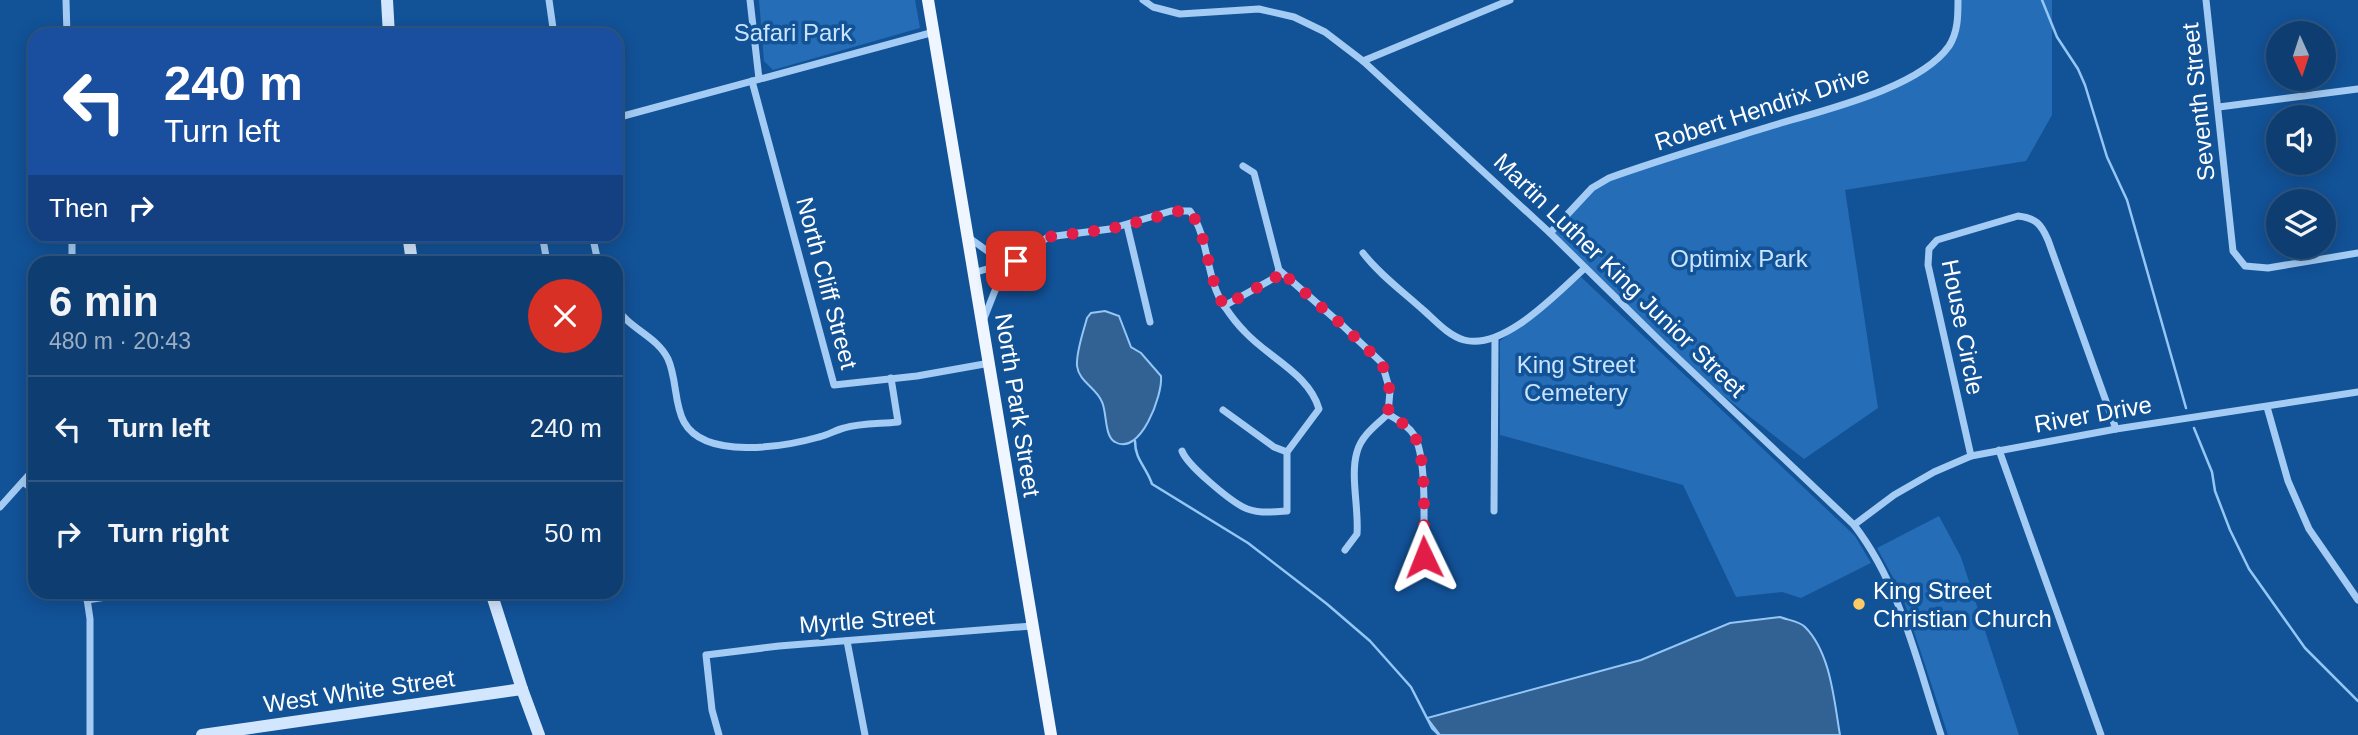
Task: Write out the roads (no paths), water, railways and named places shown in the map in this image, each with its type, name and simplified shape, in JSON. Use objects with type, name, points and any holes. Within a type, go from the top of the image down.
[{"type":"main road","name":"North Park Street","points":[[928,0],[1051,735]]},
{"type":"street","points":[[66,0],[67,28]]},
{"type":"street","points":[[387,0],[389,28]]},
{"type":"street","points":[[549,0],[553,28]]},
{"type":"street","name":"North Cliff Street","points":[[750,0],[756,80],[834,385],[990,363]]},
{"type":"street","name":"Martin Luther King Junior Street","points":[[1143,0],[1153,7],[1180,14],[1259,9],[1294,17],[1325,32],[1363,61],[1550,233],[1854,526],[1874,553],[1892,589],[1941,735]]},
{"type":"street","points":[[1363,61],[1510,0]]},
{"type":"street","name":"Robert Hendrix Drive","points":[[1550,233],[1592,188],[1609,178],[1868,96],[1910,77],[1949,46],[1958,23],[1958,0]]},
{"type":"street","name":"Seventh Street","points":[[2206,0],[2233,251],[2245,266],[2268,268],[2358,253]]},
{"type":"street","points":[[623,116],[934,32]]},
{"type":"street","points":[[2219,107],[2358,89]]},
{"type":"street","points":[[1243,166],[1254,173],[1279,270],[1382,363],[1390,391],[1388,414],[1366,436],[1357,452],[1357,534],[1345,550]]},
{"type":"street","points":[[983,321],[998,283],[1016,261],[1048,237],[1127,225],[1171,211],[1190,211],[1197,222],[1216,292],[1224,306],[1246,333],[1299,378],[1316,400],[1319,409],[1286,452],[1287,511],[1264,512],[1243,507],[1204,477],[1185,459],[1182,450]]},
{"type":"street","name":"House Circle","points":[[1971,456],[1928,265],[1929,249],[1937,240],[2018,216],[2040,223],[2048,240],[2116,429]]},
{"type":"street","points":[[1127,225],[1150,322]]},
{"type":"street","points":[[968,237],[993,255],[1016,261]]},
{"type":"street","points":[[1363,253],[1376,269],[1445,329],[1466,340],[1484,341],[1495,338],[1537,310],[1586,268]]},
{"type":"street","points":[[974,273],[1016,261]]},
{"type":"street","points":[[1224,306],[1276,277],[1279,270]]},
{"type":"street","points":[[623,318],[658,344],[671,367],[682,420],[694,436],[714,443],[738,447],[777,447],[821,437],[845,428],[898,422],[891,379]]},
{"type":"street","points":[[1494,511],[1495,338]]},
{"type":"street","name":"River Drive","points":[[1854,526],[1894,495],[1934,471],[1971,456],[2116,429],[2358,392]]},
{"type":"street","points":[[2267,407],[2288,481],[2309,529],[2358,600]]},
{"type":"street","points":[[1223,410],[1274,447],[1286,452]]},
{"type":"street","points":[[1388,414],[1402,422],[1414,434],[1422,458],[1422,561]]},
{"type":"street","points":[[1999,450],[2101,735]]},
{"type":"street","points":[[0,508],[28,476]]},
{"type":"street","points":[[23,482],[28,486]]},
{"type":"street","points":[[87,599],[90,619],[90,735]]},
{"type":"street","points":[[493,599],[539,735]]},
{"type":"street","name":"Myrtle Street","points":[[719,735],[712,710],[706,655],[779,646],[1032,626]]},
{"type":"street","points":[[848,641],[865,735]]},
{"type":"street","name":"West White Street","points":[[202,735],[522,689]]},
{"type":"waterway","points":[[2042,0],[2057,37],[2085,85],[2107,157],[2127,200],[2186,408]]},
{"type":"waterway","points":[[2194,428],[2212,472],[2215,491],[2230,530],[2249,569],[2305,648],[2358,701]]},
{"type":"waterway","points":[[1135,441],[1137,453],[1152,484],[1248,543],[1370,641],[1411,687],[1432,728],[1439,735]]},
{"type":"place","name":"King Street Christian Church","points":[[1859,604]]},
{"type":"park label","name":"Safari Park","points":[[793,32]]},
{"type":"park label","name":"Optimix Park","points":[[1739,258]]},
{"type":"park label","name":"King Street Cemetery","points":[[1576,378]]}]
